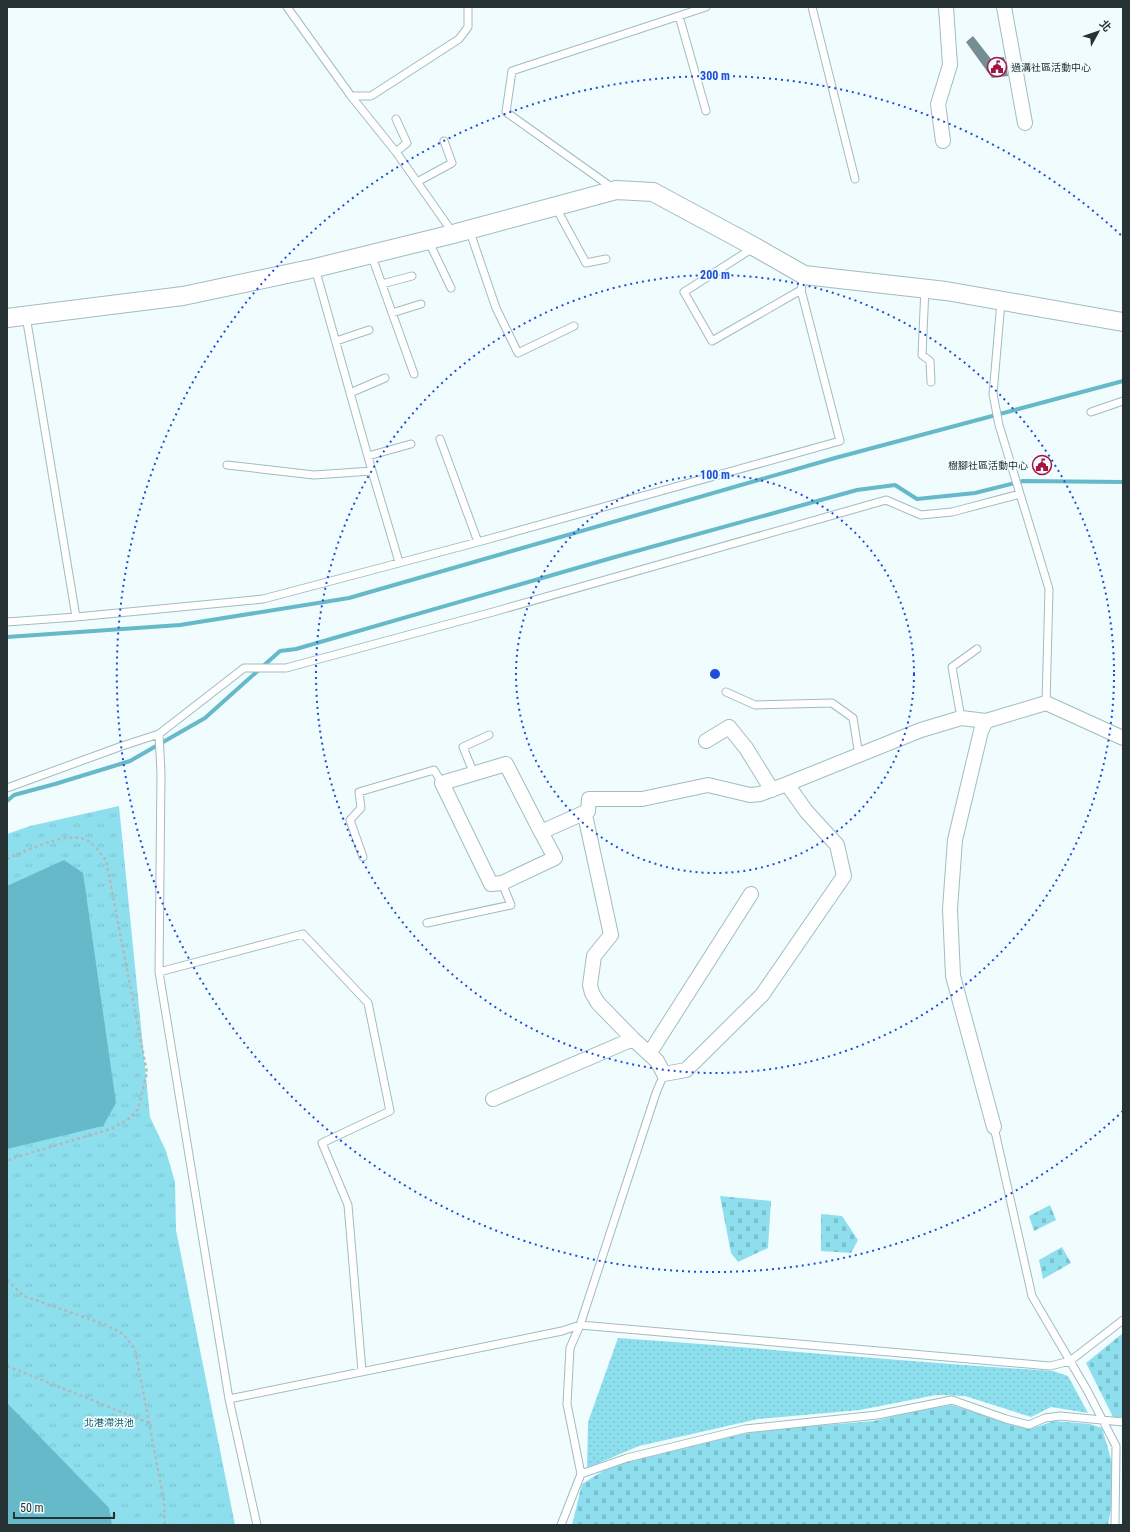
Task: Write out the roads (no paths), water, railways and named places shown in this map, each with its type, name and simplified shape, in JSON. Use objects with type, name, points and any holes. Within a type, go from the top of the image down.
[{"type":"street","points":[[943,141],[938,104],[950,65],[946,7]]},
{"type":"street","points":[[1004,7],[1025,123]]},
{"type":"street","points":[[7,318],[183,296],[315,268],[428,240],[616,190],[653,192],[755,247],[802,283],[925,288],[1123,322]]},
{"type":"street","points":[[787,784],[806,811],[837,845],[844,876],[762,995],[686,1070],[664,1074],[657,1061],[598,1003],[590,985],[594,956],[611,935],[585,815],[588,811],[589,799],[642,799],[708,785],[750,795],[760,794],[859,756],[921,730],[961,718],[986,721],[1046,703],[1123,738]]},
{"type":"street","points":[[986,721],[981,731],[955,840],[950,908],[953,976],[994,1126]]},
{"type":"street","points":[[706,741],[729,727],[746,748],[772,790]]},
{"type":"street","points":[[506,764],[555,858],[502,883],[491,884],[442,783],[474,774],[506,764]]},
{"type":"street","points":[[541,832],[588,811]]},
{"type":"street","points":[[649,1054],[751,894]]},
{"type":"street","points":[[493,1099],[633,1039]]},
{"type":"lane","points":[[287,7],[351,96],[396,152],[417,182],[461,231],[518,353],[574,326]]},
{"type":"lane","points":[[351,96],[371,96],[459,39],[468,27],[468,7]]},
{"type":"lane","points":[[616,190],[506,112],[512,72],[706,7]]},
{"type":"lane","points":[[812,7],[855,179]]},
{"type":"lane","points":[[679,16],[706,111]]},
{"type":"lane","points":[[396,118],[407,143],[396,152]]},
{"type":"lane","points":[[417,182],[452,164],[444,141]]},
{"type":"lane","points":[[555,206],[586,263],[606,260]]},
{"type":"lane","points":[[428,240],[451,288]]},
{"type":"lane","points":[[7,622],[263,599],[478,542],[840,441],[802,283],[712,340],[684,292],[755,247]]},
{"type":"lane","points":[[371,254],[414,374]]},
{"type":"lane","points":[[315,268],[372,472],[399,562]]},
{"type":"lane","points":[[382,284],[412,276]]},
{"type":"lane","points":[[925,288],[922,355],[930,361],[931,382]]},
{"type":"lane","points":[[1001,300],[993,394],[999,425],[1049,589],[1046,703]]},
{"type":"lane","points":[[392,314],[421,304]]},
{"type":"lane","points":[[26,316],[76,617]]},
{"type":"lane","points":[[336,341],[369,330]]},
{"type":"lane","points":[[350,393],[385,378]]},
{"type":"lane","points":[[1091,412],[1123,401]]},
{"type":"lane","points":[[440,439],[478,542]]},
{"type":"lane","points":[[368,456],[411,444]]},
{"type":"lane","points":[[227,464],[314,475],[372,472]]},
{"type":"lane","points":[[7,788],[122,746],[160,734],[244,668],[286,668],[493,612],[886,500],[920,515],[952,512],[1019,492]]},
{"type":"lane","points":[[961,718],[952,667],[977,649]]},
{"type":"lane","points":[[726,692],[756,705],[832,704],[853,718],[859,756]]},
{"type":"lane","points":[[160,734],[159,972],[229,1398],[257,1525]]},
{"type":"lane","points":[[474,774],[462,747],[489,735]]},
{"type":"lane","points":[[363,857],[350,820],[361,808],[359,792],[434,770],[442,783]]},
{"type":"lane","points":[[427,923],[511,905],[502,883]]},
{"type":"lane","points":[[159,972],[303,934],[368,1003],[390,1110],[322,1143],[348,1205],[362,1371]]},
{"type":"lane","points":[[561,1525],[581,1474],[567,1404],[570,1348],[580,1325],[656,1093],[664,1074]]},
{"type":"lane","points":[[994,1126],[1032,1296],[1070,1361],[1116,1446],[1115,1525]]},
{"type":"lane","points":[[229,1398],[562,1330],[580,1325],[1050,1366],[1070,1361],[1123,1320]]},
{"type":"lane","points":[[581,1474],[627,1458],[745,1429],[877,1415],[952,1400],[1006,1419],[1029,1425],[1045,1418],[1060,1416],[1123,1422]]},
{"type":"waterway","points":[[7,637],[180,625],[349,598],[835,458],[1123,381]]},
{"type":"waterway","points":[[7,801],[14,795],[130,761],[205,718],[280,651],[296,649],[615,557],[857,490],[895,485],[917,499],[975,493],[1023,481],[1123,482]]},
{"type":"place","name":"過溝社區活動中心","points":[[997,67]]},
{"type":"place","name":"樹腳社區活動中心","points":[[1042,465]]},
{"type":"park label","name":"北港滯洪池","points":[[109,1422]]}]
